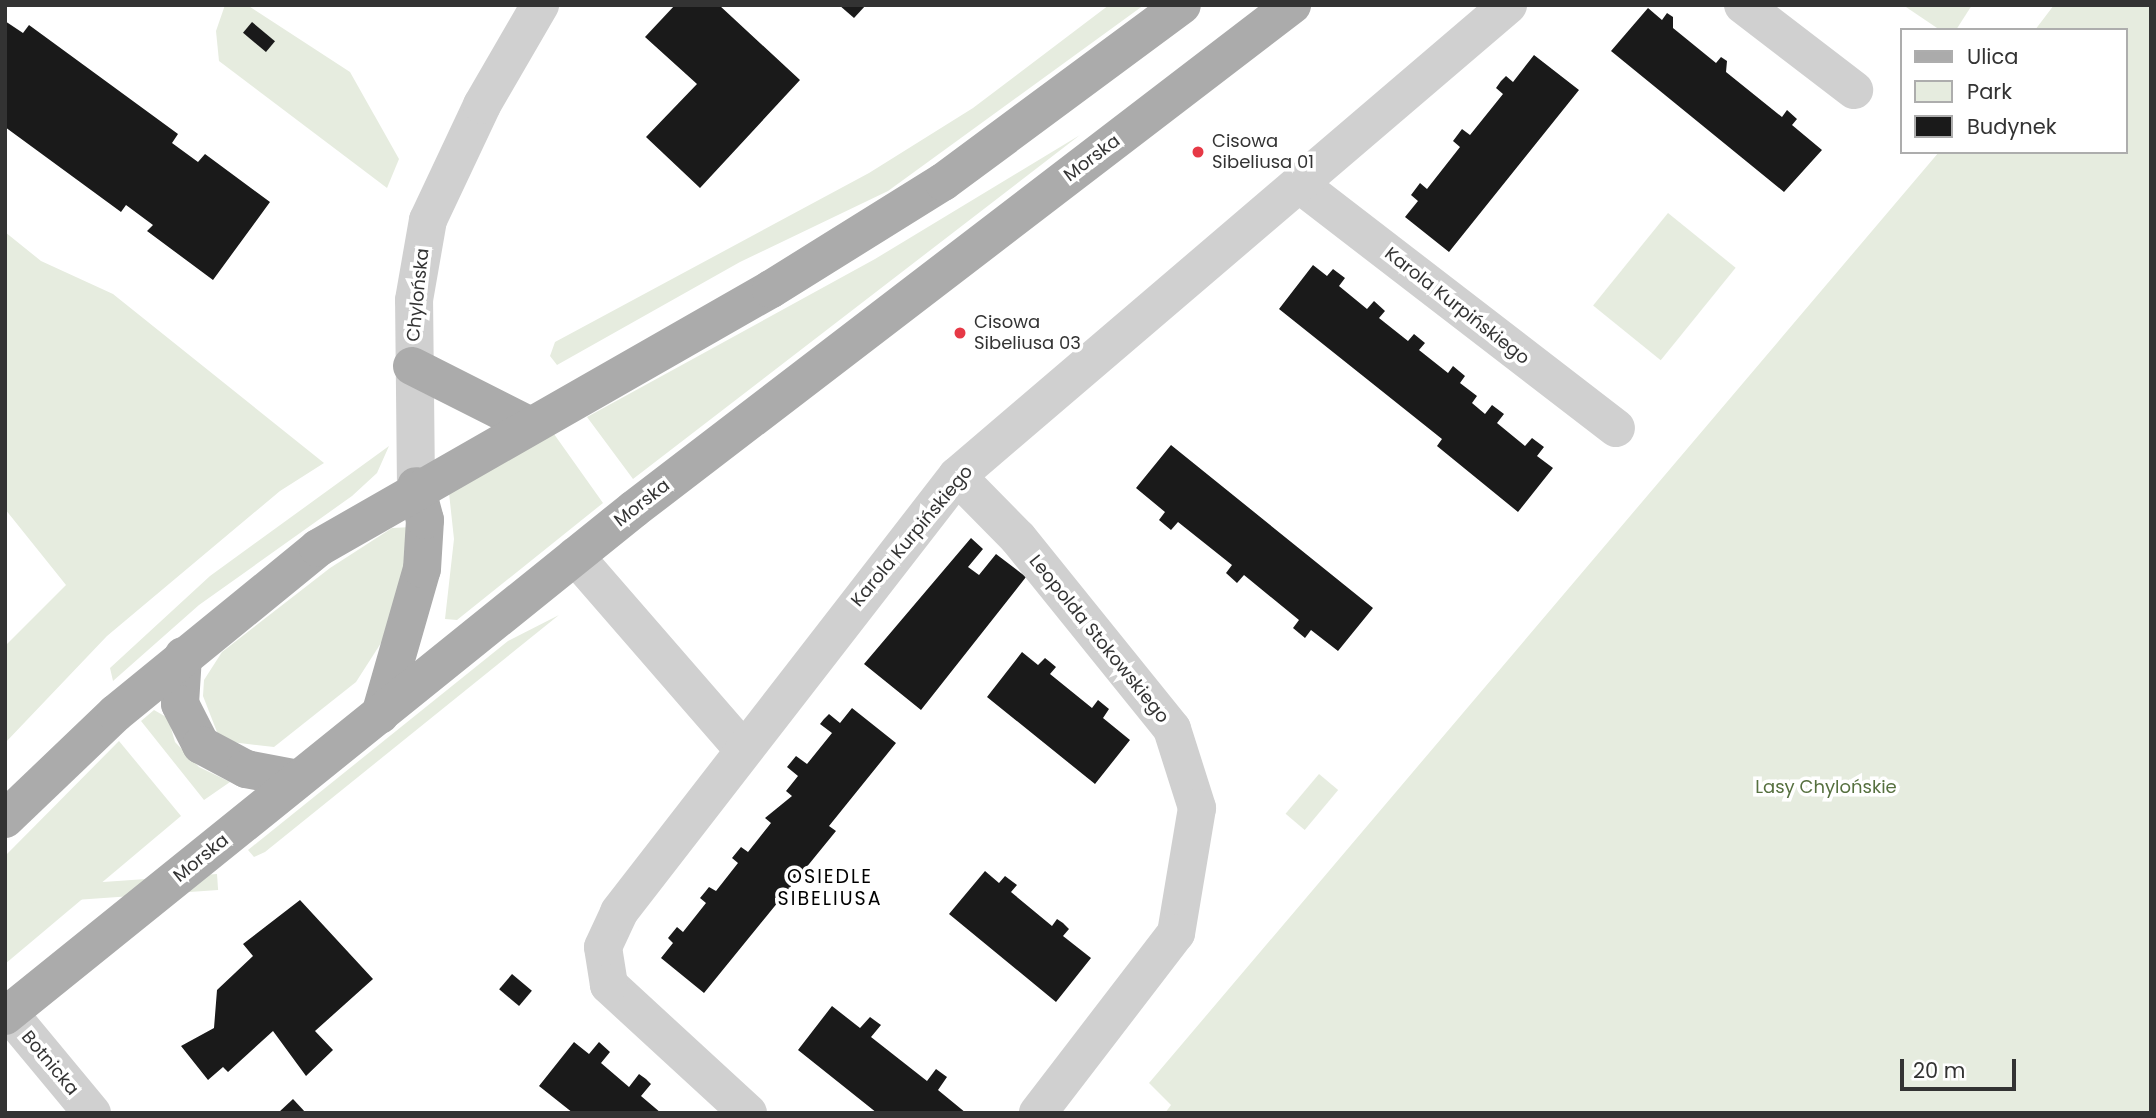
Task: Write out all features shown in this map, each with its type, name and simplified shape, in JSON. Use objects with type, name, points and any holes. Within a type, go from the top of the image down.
[{"type":"main road","points":[[5,819],[183,656],[318,548],[416,486],[771,289],[943,182],[1182,5]]},
{"type":"main road","name":"Morska","points":[[7,1015],[575,555],[1292,5]]},
{"type":"main road","points":[[412,366],[527,424]]},
{"type":"main road","points":[[380,715],[422,569],[424,508],[416,486]]},
{"type":"main road","points":[[183,656],[180,704],[201,745],[246,769],[298,779]]},
{"type":"street","name":"Chylońska","points":[[416,486],[412,366],[417,262],[428,220],[477,116],[540,5]]},
{"type":"street","name":"Karola Kurpińskiego","points":[[748,1113],[619,999],[603,967],[603,947],[619,912],[742,748],[957,476],[1508,5]]},
{"type":"street","points":[[1743,5],[1854,90]]},
{"type":"street","name":"Karola Kurpińskiego","points":[[1299,184],[1616,428]]},
{"type":"street","name":"Leopolda Stokowskiego","points":[[957,476],[1018,538],[1172,729],[1197,808],[1176,933],[1038,1113]]},
{"type":"street","points":[[575,555],[742,748]]},
{"type":"street","name":"Botnicka","points":[[7,1015],[92,1113]]},
{"type":"green space","points":[[225,5],[247,5],[350,72],[399,159],[387,188],[219,61],[216,31]]},
{"type":"green space","points":[[1109,5],[1144,5],[888,191],[740,262],[557,365],[550,356],[555,342],[869,173],[973,108]]},
{"type":"green space","points":[[1903,5],[1972,5],[1957,28],[1937,28]]},
{"type":"green space","name":"Lasy Chylońskie","points":[[2054,5],[2151,5],[2151,1113],[1165,1113],[1171,1105],[1149,1083],[1937,154],[2128,154],[2128,28],[2037,28]]},
{"type":"green space","points":[[1080,135],[633,479],[587,417],[875,259]]},
{"type":"green space","points":[[1668,213],[1736,268],[1661,360],[1593,305]]},
{"type":"green space","points":[[5,232],[41,261],[113,294],[324,463],[280,491],[107,636],[5,743],[5,646],[66,585],[5,509]]},
{"type":"green space","points":[[554,434],[603,503],[457,620],[445,619],[454,539],[449,493]]},
{"type":"green space","points":[[389,446],[377,473],[352,496],[199,605],[113,681],[110,668],[210,576]]},
{"type":"green space","points":[[412,527],[390,629],[356,682],[274,747],[231,742],[217,732],[203,696],[204,680],[222,652],[330,568],[392,528]]},
{"type":"green space","points":[[559,615],[265,852],[254,857],[248,850],[508,641]]},
{"type":"green space","points":[[154,710],[168,718],[175,742],[199,767],[230,782],[204,800],[141,721]]},
{"type":"green space","points":[[119,741],[181,816],[5,964],[5,856]]},
{"type":"green space","points":[[1319,774],[1338,790],[1305,830],[1286,814]]},
{"type":"green space","points":[[217,874],[218,890],[5,905],[5,889]]},
{"type":"building","points":[[675,5],[719,5],[800,80],[700,188],[646,137],[697,84],[645,37]]},
{"type":"building","points":[[839,5],[866,5],[854,18]]},
{"type":"building","points":[[1648,8],[1662,20],[1667,13],[1673,17],[1673,28],[1716,63],[1721,57],[1727,61],[1726,72],[1782,117],[1787,110],[1797,119],[1792,125],[1822,150],[1784,192],[1611,51]]},
{"type":"building","points":[[5,21],[23,33],[29,25],[178,134],[172,143],[198,162],[205,154],[270,202],[213,280],[147,231],[153,225],[126,205],[121,212],[5,127]]},
{"type":"building","points":[[252,22],[275,41],[266,52],[243,33]]},
{"type":"building","points":[[1534,55],[1579,90],[1449,252],[1405,217],[1418,201],[1411,195],[1420,183],[1427,189],[1460,147],[1453,141],[1462,129],[1470,135],[1503,94],[1496,88],[1501,81],[1506,76],[1513,82]]},
{"type":"building","points":[[1313,265],[1327,276],[1333,269],[1345,278],[1339,286],[1367,309],[1374,301],[1385,311],[1379,318],[1408,341],[1414,334],[1425,343],[1419,350],[1448,373],[1453,366],[1465,376],[1460,383],[1477,396],[1472,403],[1485,414],[1492,405],[1504,414],[1497,423],[1525,446],[1532,438],[1544,447],[1537,456],[1553,468],[1518,512],[1437,446],[1442,439],[1279,309]]},
{"type":"building","points":[[1171,445],[1373,608],[1338,651],[1311,630],[1305,638],[1293,628],[1299,620],[1244,575],[1237,583],[1226,573],[1232,565],[1178,522],[1171,530],[1159,520],[1165,512],[1136,488]]},
{"type":"building","points":[[971,538],[983,549],[968,567],[979,575],[996,554],[1026,577],[921,710],[864,664]]},
{"type":"building","points":[[1022,652],[1038,665],[1045,658],[1050,662],[1056,667],[1050,674],[1092,708],[1098,700],[1109,709],[1103,718],[1130,740],[1095,784],[987,697]]},
{"type":"building","points":[[852,708],[896,743],[829,826],[836,831],[704,993],[661,958],[673,943],[668,938],[677,927],[683,932],[706,903],[700,898],[709,887],[716,891],[738,863],[732,858],[741,847],[748,852],[771,823],[765,818],[792,796],[786,791],[798,776],[787,767],[796,756],[807,764],[832,733],[820,724],[824,719],[829,714],[840,723]]},
{"type":"building","points":[[985,871],[999,883],[1005,876],[1017,885],[1011,892],[1052,926],[1057,919],[1063,923],[1069,929],[1063,936],[1091,958],[1056,1002],[949,914]]},
{"type":"building","points":[[300,900],[373,979],[315,1031],[333,1050],[306,1076],[273,1031],[228,1072],[223,1067],[208,1080],[181,1046],[214,1028],[217,990],[253,956],[243,944]]},
{"type":"building","points":[[512,974],[532,991],[519,1006],[499,989]]},
{"type":"building","points":[[832,1006],[860,1028],[870,1017],[881,1025],[871,1037],[927,1081],[936,1069],[947,1077],[938,1090],[966,1113],[877,1113],[798,1050]]},
{"type":"building","points":[[574,1042],[589,1054],[599,1042],[610,1052],[601,1063],[629,1087],[639,1074],[646,1079],[651,1084],[641,1096],[661,1113],[573,1113],[539,1086]]},
{"type":"building","points":[[293,1099],[306,1113],[278,1113]]},
{"type":"place","name":"Cisowa Sibeliusa 01","points":[[1198,152]]},
{"type":"place","name":"Cisowa Sibeliusa 03","points":[[960,333]]},
{"type":"district","name":"OSIEDLE SIBELIUSA","points":[[830,888]]}]
